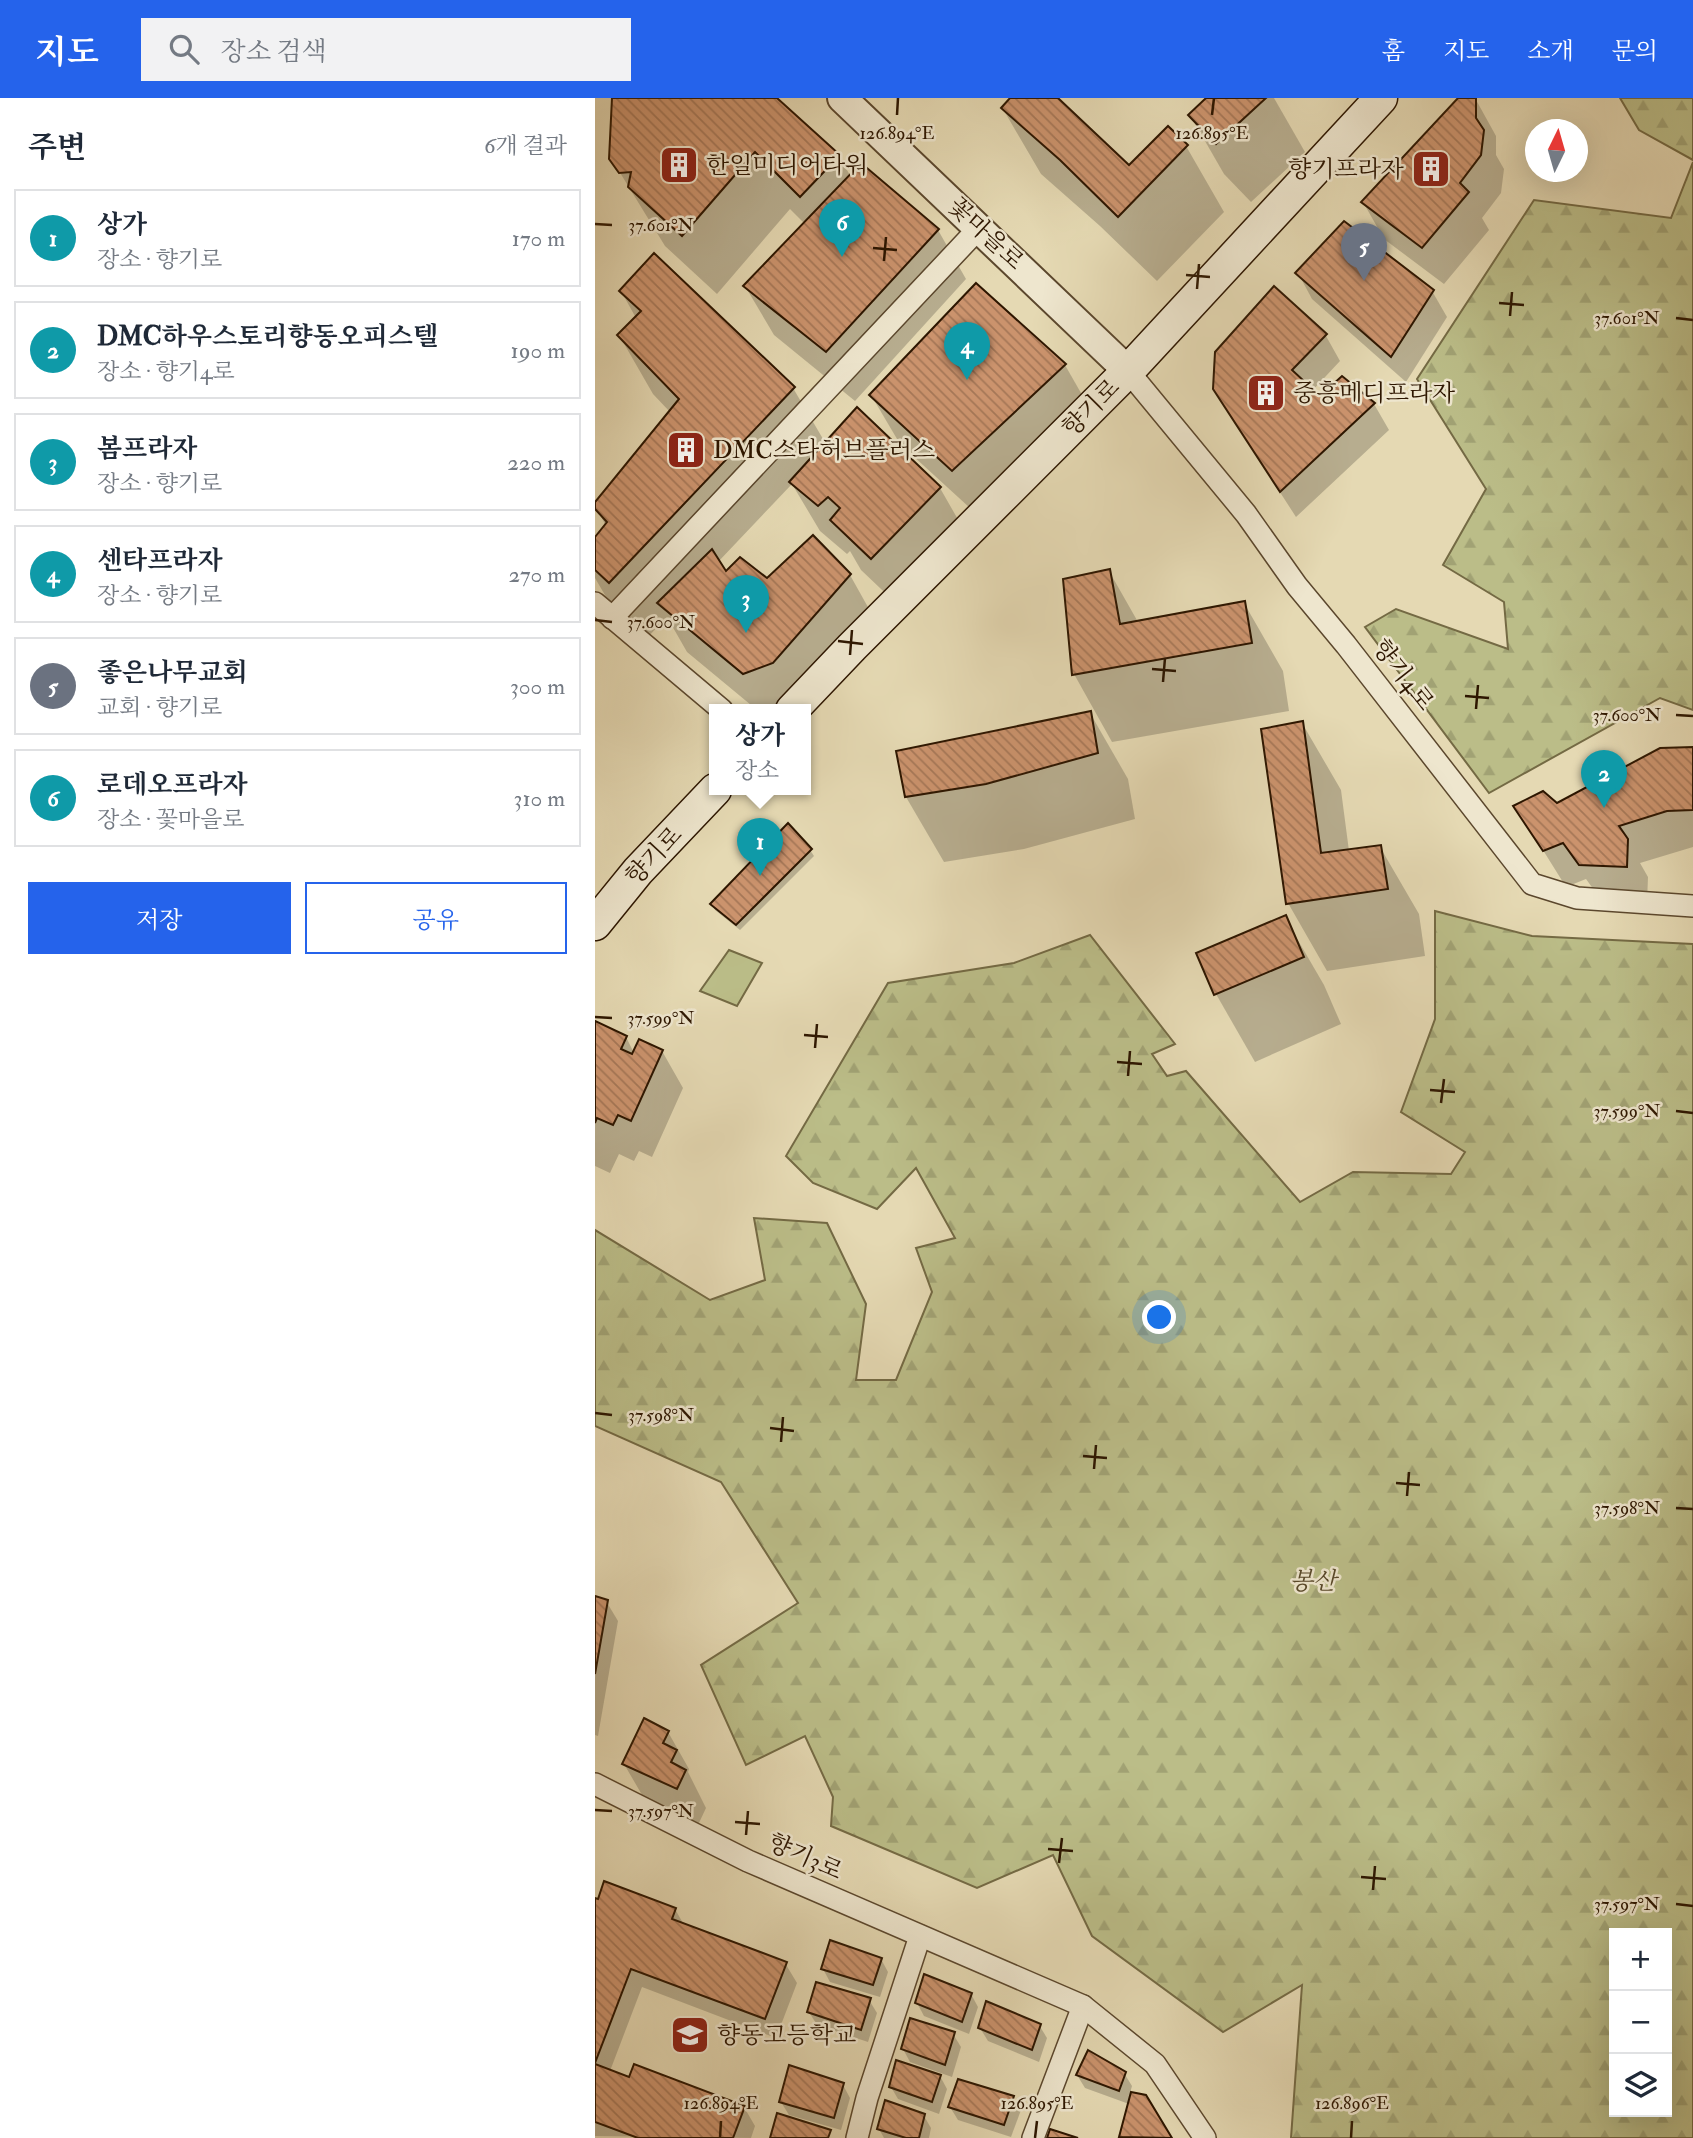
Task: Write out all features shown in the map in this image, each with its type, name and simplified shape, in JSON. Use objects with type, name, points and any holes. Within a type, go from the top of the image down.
[{"type":"main road","name":"향기로","points":[[798,704],[852,646],[1128,371],[1381,98]]},
{"type":"main road","name":"향기로","points":[[595,923],[638,871],[710,795]]},
{"type":"street","name":"꽃마을로","points":[[842,98],[1128,371]]},
{"type":"street","points":[[612,618],[979,228]]},
{"type":"street","name":"향기4로","points":[[1128,371],[1246,514],[1297,586],[1532,884],[1577,898],[1693,906]]},
{"type":"street","points":[[595,603],[715,704]]},
{"type":"street","name":"향기3로","points":[[595,1784],[748,1861],[1083,2006],[1155,2064],[1205,2138]]},
{"type":"street","points":[[857,2138],[867,2098],[920,1936]]},
{"type":"street","points":[[1033,2138],[1083,2006]]},
{"type":"green space","points":[[1620,98],[1693,98],[1693,160],[1639,130]]},
{"type":"green space","points":[[1693,162],[1693,710],[1660,698],[1489,793],[1365,627],[1396,609],[1508,649],[1504,602],[1443,565],[1486,489],[1417,379],[1534,200],[1671,218]]},
{"type":"green space","name":"봉산","points":[[1435,911],[1532,936],[1693,944],[1693,2138],[1291,2138],[1302,1985],[1223,2032],[1092,1936],[1053,1855],[977,1888],[831,1826],[833,1797],[805,1736],[746,1765],[701,1665],[798,1603],[721,1482],[595,1426],[595,1230],[710,1300],[765,1280],[754,1218],[827,1223],[866,1304],[856,1380],[896,1380],[932,1292],[916,1248],[955,1238],[916,1168],[877,1209],[813,1183],[786,1156],[888,983],[1014,963],[1090,935],[1175,1044],[1152,1054],[1167,1076],[1186,1071],[1300,1202],[1353,1172],[1451,1174],[1465,1152],[1401,1112],[1435,1019]]},
{"type":"green space","points":[[729,950],[762,963],[737,1006],[700,991]]},
{"type":"building","name":"한일미디어타워","points":[[612,98],[777,98],[840,155],[800,197],[755,152],[682,236],[628,187],[631,172],[619,173],[609,159]]},
{"type":"building","points":[[1010,98],[1058,98],[1129,165],[1168,126],[1188,145],[1118,217],[1060,160],[1001,108]]},
{"type":"building","points":[[1206,98],[1266,98],[1216,144],[1188,115]]},
{"type":"building","name":"향기프라자","points":[[1458,98],[1476,98],[1476,118],[1484,130],[1481,155],[1460,183],[1469,192],[1422,248],[1361,202]]},
{"type":"building","points":[[861,163],[939,229],[826,352],[743,286]]},
{"type":"building","points":[[1344,221],[1434,290],[1391,357],[1295,273]]},
{"type":"building","name":"DMC스타허브플러스","points":[[654,253],[795,387],[609,583],[595,570],[595,537],[607,522],[595,509],[595,502],[679,399],[617,335],[641,311],[619,291]]},
{"type":"building","points":[[976,283],[1066,364],[952,471],[869,395]]},
{"type":"building","name":"중흥메디프라자","points":[[1274,286],[1327,334],[1292,370],[1320,396],[1342,376],[1375,403],[1280,492],[1213,389],[1215,352]]},
{"type":"building","points":[[857,407],[941,487],[871,559],[830,520],[840,508],[828,497],[818,506],[789,482]]},
{"type":"building","points":[[813,535],[851,574],[773,663],[743,674],[657,603],[712,549],[726,571],[740,557],[767,578]]},
{"type":"building","points":[[1110,569],[1120,624],[1245,601],[1252,643],[1072,675],[1063,579]]},
{"type":"building","points":[[1091,711],[1098,753],[986,784],[905,797],[896,751]]},
{"type":"building","points":[[1303,721],[1321,853],[1381,845],[1388,889],[1286,904],[1261,729]]},
{"type":"building","points":[[1693,747],[1693,810],[1667,811],[1619,826],[1628,839],[1627,867],[1579,865],[1563,843],[1543,851],[1513,806],[1543,791],[1557,803],[1660,748]]},
{"type":"building","points":[[788,823],[812,849],[736,925],[710,904]]},
{"type":"building","points":[[1286,915],[1304,957],[1214,995],[1196,953]]},
{"type":"building","points":[[595,1021],[627,1036],[621,1049],[632,1054],[639,1039],[663,1050],[631,1121],[618,1115],[613,1125],[597,1118],[595,1123]]},
{"type":"building","points":[[595,1596],[608,1600],[595,1674]]},
{"type":"building","points":[[644,1718],[669,1731],[663,1743],[677,1750],[671,1762],[686,1770],[677,1789],[622,1764]]},
{"type":"building","points":[[604,1881],[676,1908],[672,1919],[787,1962],[765,2019],[631,1969],[595,2063],[595,1898],[598,1899]]},
{"type":"building","points":[[830,1940],[882,1958],[873,1985],[821,1969]]},
{"type":"building","points":[[924,1974],[972,1993],[962,2022],[915,2003]]},
{"type":"building","points":[[816,1982],[871,1998],[861,2030],[807,2012]]},
{"type":"building","points":[[986,2001],[1041,2024],[1032,2050],[978,2028]]},
{"type":"building","points":[[910,2018],[955,2032],[945,2065],[901,2049]]},
{"type":"building","points":[[1088,2050],[1126,2072],[1119,2091],[1076,2075]]},
{"type":"building","points":[[896,2060],[941,2075],[932,2102],[889,2087]]},
{"type":"building","points":[[595,2064],[629,2077],[634,2064],[745,2106],[733,2138],[638,2138],[595,2122]]},
{"type":"building","points":[[789,2065],[844,2083],[834,2118],[779,2102]]},
{"type":"building","points":[[958,2079],[1014,2096],[1004,2125],[948,2107]]},
{"type":"building","points":[[1131,2092],[1146,2095],[1172,2138],[1119,2137]]},
{"type":"building","points":[[885,2100],[925,2114],[919,2138],[906,2138],[877,2129]]},
{"type":"building","points":[[777,2113],[831,2130],[828,2138],[770,2138]]},
{"type":"building","points":[[1050,2129],[1078,2138],[1047,2138]]},
{"type":"place","name":"한일미디어타워","points":[[679,165]]},
{"type":"place","name":"향기프라자","points":[[1431,169]]},
{"type":"place","name":"로데오프라자","points":[[842,257]]},
{"type":"place","name":"좋은나무교회","points":[[1364,281]]},
{"type":"place","name":"센타프라자","points":[[967,380]]},
{"type":"place","name":"중흥메디프라자","points":[[1266,393]]},
{"type":"place","name":"DMC스타허브플러스","points":[[686,450]]},
{"type":"place","name":"봄프라자","points":[[746,633]]},
{"type":"place","name":"DMC하우스토리향동오피스텔","points":[[1604,808]]},
{"type":"place","name":"상가","points":[[760,876]]},
{"type":"place","name":"향동고등학교","points":[[690,2035]]}]
